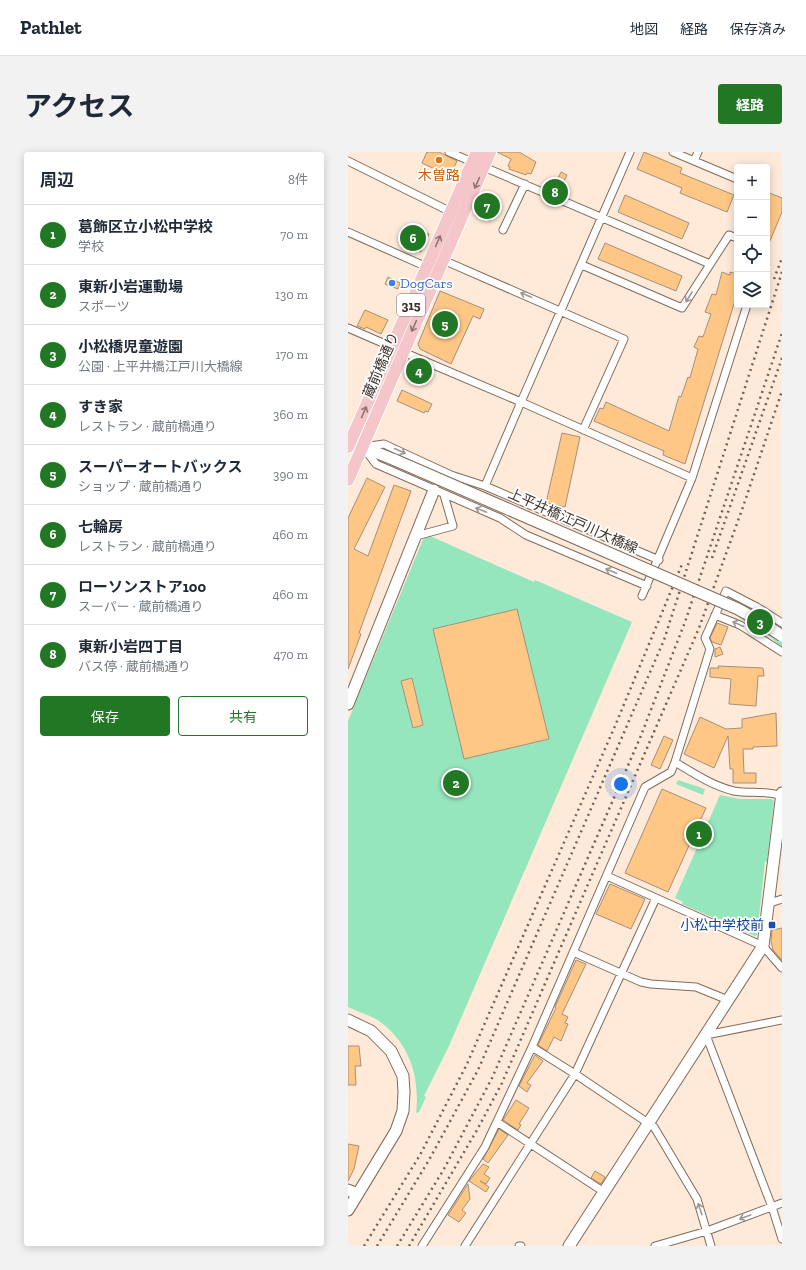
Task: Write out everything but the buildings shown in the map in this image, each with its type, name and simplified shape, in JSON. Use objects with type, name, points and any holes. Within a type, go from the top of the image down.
[{"type":"main road","name":"蔵前橋通り","points":[[349,443],[443,260],[490,152]]},
{"type":"main road","name":"蔵前橋通り","points":[[348,480],[363,447],[427,267],[475,157]]},
{"type":"street","points":[[449,152],[475,157],[484,167],[710,264]]},
{"type":"street","points":[[485,486],[603,218],[630,152]]},
{"type":"street","points":[[673,152],[734,178]]},
{"type":"street","points":[[694,161],[698,152]]},
{"type":"street","points":[[348,162],[452,212]]},
{"type":"street","points":[[503,230],[525,184]]},
{"type":"street","points":[[348,232],[427,267]]},
{"type":"street","points":[[582,265],[682,308],[729,235],[734,237]]},
{"type":"street","points":[[443,260],[624,338],[583,430]]},
{"type":"street","points":[[642,596],[659,560],[692,478],[746,308]]},
{"type":"street","points":[[348,328],[521,402],[692,478]]},
{"type":"street","name":"上平井橋江戸川大橋線","points":[[349,443],[395,460],[738,609],[782,636]]},
{"type":"street","points":[[647,586],[526,535],[500,518],[439,493],[376,464],[363,447],[384,444],[451,475],[485,486],[510,498],[659,560]]},
{"type":"street","points":[[348,704],[416,536],[439,493]]},
{"type":"street","points":[[416,536],[454,526],[439,493]]},
{"type":"street","points":[[500,518],[510,498]]},
{"type":"street","points":[[422,1246],[485,1146],[497,1122],[532,1048],[645,787],[671,772],[710,649],[706,638],[726,591],[757,607],[782,623]]},
{"type":"street","points":[[715,615],[740,625],[782,652]]},
{"type":"street","points":[[569,1246],[763,946],[770,903],[781,794],[734,791],[703,778],[675,762]]},
{"type":"street","points":[[607,876],[763,946],[782,968]]},
{"type":"street","points":[[465,1246],[575,1074],[656,898]]},
{"type":"street","points":[[770,903],[782,899]]},
{"type":"street","points":[[573,952],[621,973],[651,984],[696,987],[728,1000]]},
{"type":"street","points":[[348,1020],[371,1031],[386,1045],[398,1065],[404,1083],[404,1103],[398,1126],[353,1192],[348,1210]]},
{"type":"street","points":[[706,1035],[782,1020]]},
{"type":"street","points":[[706,1035],[772,1207],[782,1239]]},
{"type":"street","points":[[532,1048],[575,1074],[649,1122],[654,1127],[697,1200],[711,1246]]},
{"type":"street","points":[[497,1122],[604,1192]]},
{"type":"street","points":[[655,1246],[707,1231],[782,1203]]},
{"type":"green space","points":[[430,536],[534,582],[535,580],[632,622],[449,1046],[424,1096],[426,1097],[419,1112],[416,1113],[417,1100],[414,1074],[411,1062],[398,1040],[390,1030],[379,1021],[348,1007],[348,721],[424,537]]},
{"type":"green space","points":[[744,606],[782,628],[782,648],[768,635],[738,617]]},
{"type":"green space","points":[[678,780],[705,789],[703,795],[676,784]]},
{"type":"green space","points":[[720,795],[740,799],[772,799],[774,801],[767,861],[765,862],[757,935],[755,936],[682,904],[683,902],[675,898]]},
{"type":"railway","points":[[774,279],[782,258]]},
{"type":"railway","points":[[377,1246],[429,1160],[478,1070],[664,640],[782,272]]},
{"type":"railway","points":[[397,1246],[444,1169],[492,1078],[640,738],[685,622],[782,333]]},
{"type":"railway","points":[[712,558],[782,358]]},
{"type":"railway","points":[[409,1246],[477,1130],[502,1083],[699,628],[743,507],[782,391]]},
{"type":"railway","points":[[364,1246],[420,1155],[467,1064],[615,726],[683,562]]},
{"type":"place","name":"木曽路","points":[[439,160]]},
{"type":"place","name":"東新小岩四丁目","points":[[555,192]]},
{"type":"place","name":"ローソンストア100","points":[[487,206]]},
{"type":"place","name":"七輪房","points":[[413,238]]},
{"type":"place","name":"DogCars","points":[[392,283]]},
{"type":"place","name":"スーパーオートバックス","points":[[445,324]]},
{"type":"place","name":"すき家","points":[[419,371]]},
{"type":"place","name":"小松橋児童遊園","points":[[760,622]]},
{"type":"place","name":"東新小岩運動場","points":[[456,783]]},
{"type":"place","name":"葛飾区立小松中学校","points":[[699,834]]},
{"type":"place","name":"小松中学校前","points":[[772,925]]}]
